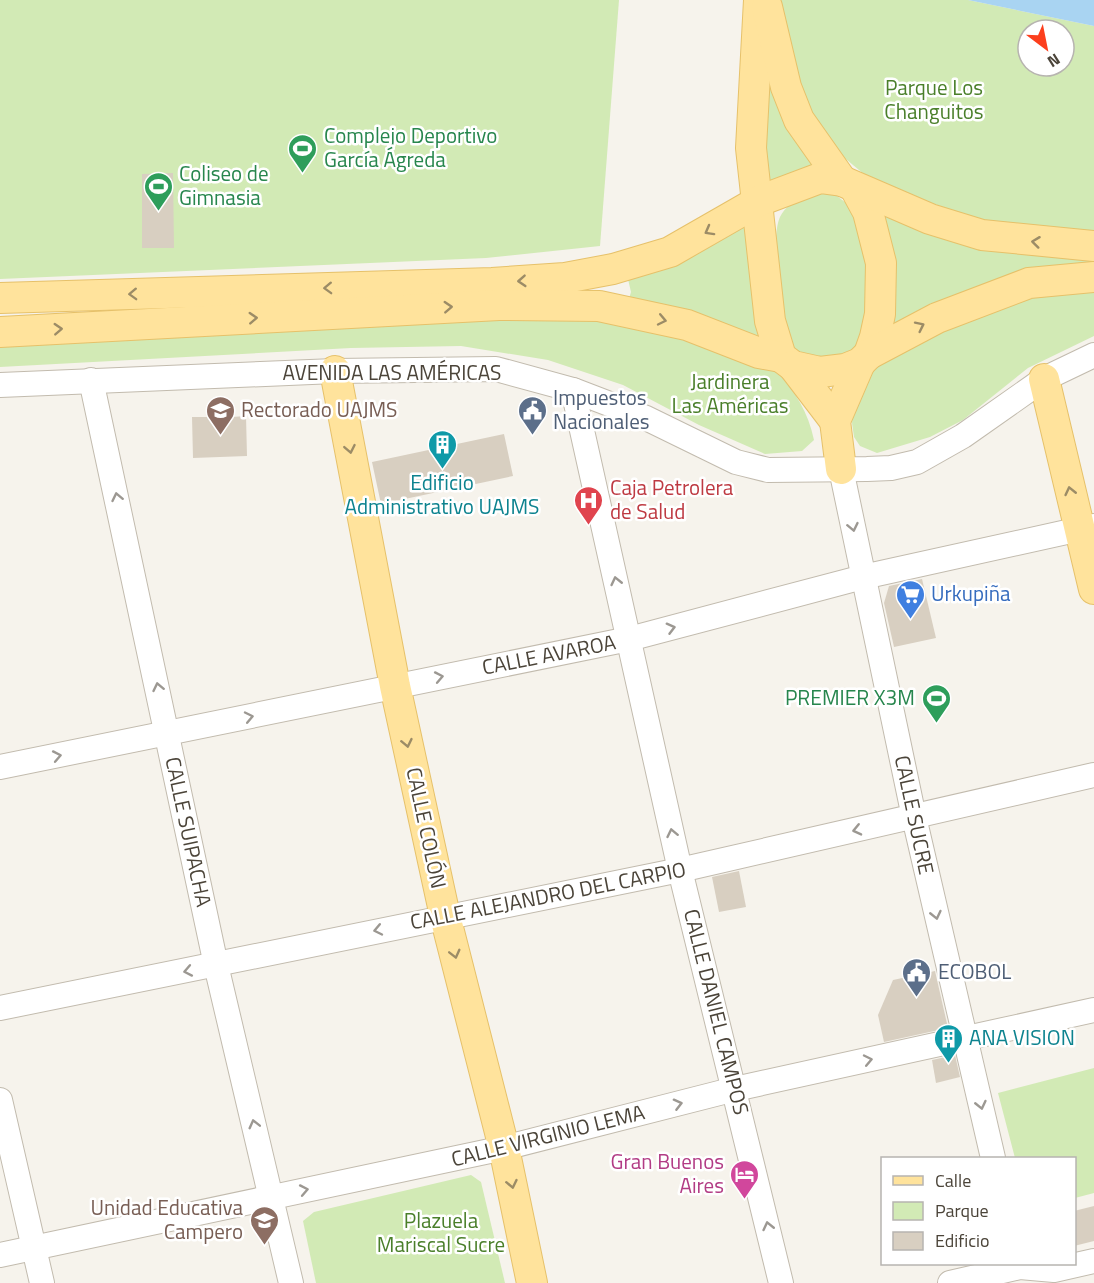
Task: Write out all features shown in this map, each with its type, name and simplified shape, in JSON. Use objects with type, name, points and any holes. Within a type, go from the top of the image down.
[{"type":"main road","points":[[759,0],[752,148],[770,321],[787,361],[835,421],[841,469]]},
{"type":"main road","points":[[766,0],[786,87],[799,120],[868,212],[881,263],[880,314],[864,358],[835,421]]},
{"type":"main road","points":[[0,298],[492,283],[565,278],[613,269],[670,252],[759,201],[820,178],[849,184],[930,219],[982,235],[1094,246]]},
{"type":"main road","points":[[611,309],[622,289],[620,279],[613,269]]},
{"type":"main road","points":[[0,332],[499,305],[599,306],[687,325],[759,353],[820,372],[844,369],[937,318],[1029,283],[1094,277]]},
{"type":"main road","name":"CALLE COLÓN","points":[[335,370],[395,686],[445,915],[504,1148],[532,1283]]},
{"type":"main road","points":[[1044,379],[1086,528],[1094,589]]},
{"type":"street","name":"AVENIDA LAS AMÉRICAS","points":[[0,385],[335,370],[496,369],[573,390],[646,418],[736,462],[768,470],[891,468],[917,462],[963,436],[1044,379],[1094,355]]},
{"type":"street","name":"CALLE SUIPACHA","points":[[91,380],[216,965],[291,1283]]},
{"type":"street","name":"CALLE DANIEL CAMPOS","points":[[573,390],[680,870],[781,1283]]},
{"type":"street","name":"CALLE SUCRE","points":[[841,469],[914,817],[993,1157]]},
{"type":"street","name":"CALLE AVAROA","points":[[0,767],[629,639],[863,577],[1086,528]]},
{"type":"street","name":"CALLE ALEJANDRO DEL CARPIO","points":[[0,1008],[216,965],[445,915],[680,870],[1094,775]]},
{"type":"street","name":"CALLE VIRGINIO LEMA","points":[[0,1255],[504,1148],[735,1089],[1094,1010]]},
{"type":"street","points":[[0,1100],[42,1283]]},
{"type":"street","points":[[950,1283],[1022,1271],[1054,1270],[1094,1261]]},
{"type":"green space","name":"Complejo Deportivo García Ágreda","points":[[0,0],[619,0],[600,246],[486,258],[0,279]]},
{"type":"green space","name":"Parque Los Changuitos","points":[[780,0],[968,0],[1055,18],[1016,18],[1016,78],[1076,78],[1076,22],[1094,26],[1094,239],[954,219],[877,185],[841,155],[815,120],[797,82],[780,29]]},
{"type":"green space","points":[[764,39],[817,164],[767,186]]},
{"type":"green space","points":[[833,193],[850,206],[873,262],[863,340],[846,358],[810,361],[787,342],[777,260],[777,228],[784,210],[796,201],[818,194]]},
{"type":"green space","points":[[878,206],[1094,253],[1094,269],[893,334]]},
{"type":"green space","name":"Jardinera Las Américas","points":[[751,216],[764,342],[628,302],[631,292],[627,275]]},
{"type":"green space","points":[[1094,286],[1094,336],[1028,368],[963,420],[930,437],[877,453],[860,446],[854,437],[852,423],[854,405],[876,366],[900,349],[1034,290]]},
{"type":"green space","name":"Jardinera Las Américas","points":[[482,313],[635,321],[776,371],[800,403],[814,440],[802,451],[765,454],[699,425],[623,385],[548,360],[461,346],[351,348],[0,367],[0,341]]},
{"type":"green space","points":[[1094,1068],[1094,1193],[1076,1198],[1076,1157],[1015,1157],[998,1093]]},
{"type":"green space","name":"Plazuela Mariscal Sucre","points":[[471,1175],[481,1182],[505,1283],[316,1283],[303,1221],[314,1212]]},
{"type":"water","points":[[968,0],[1094,0],[1094,26],[1076,22],[1076,18],[1055,18]]},
{"type":"building","name":"Coliseo de Gimnasia","points":[[173,173],[174,248],[142,248],[142,174]]},
{"type":"building","name":"Rectorado UAJMS","points":[[232,411],[232,417],[246,416],[247,456],[193,458],[192,417],[207,417],[206,412]]},
{"type":"building","name":"Edificio Administrativo UAJMS","points":[[504,434],[513,476],[381,504],[372,462]]},
{"type":"building","name":"Urkupiña","points":[[922,579],[936,638],[894,647],[884,603],[889,586]]},
{"type":"building","points":[[739,871],[746,907],[719,912],[712,877]]},
{"type":"building","name":"ECOBOL","points":[[935,971],[948,1028],[884,1042],[878,1015],[893,980]]},
{"type":"building","points":[[955,1055],[960,1077],[936,1083],[932,1060]]},
{"type":"building","points":[[1094,1206],[1094,1241],[1076,1246],[1076,1210]]},
{"type":"place","name":"Complejo Deportivo García Ágreda","points":[[303,174]]},
{"type":"place","name":"Coliseo de Gimnasia","points":[[158,212]]},
{"type":"place","name":"Rectorado UAJMS","points":[[220,436]]},
{"type":"place","name":"Impuestos Nacionales","points":[[532,436]]},
{"type":"place","name":"Edificio Administrativo UAJMS","points":[[442,470]]},
{"type":"place","name":"Caja Petrolera de Salud","points":[[589,526]]},
{"type":"place","name":"Urkupiña","points":[[910,620]]},
{"type":"place","name":"PREMIER X3M","points":[[936,724]]},
{"type":"place","name":"ECOBOL","points":[[917,998]]},
{"type":"place","name":"ANA VISION","points":[[948,1064]]},
{"type":"place","name":"Gran Buenos Aires","points":[[745,1200]]},
{"type":"place","name":"Unidad Educativa Campero","points":[[264,1246]]}]
